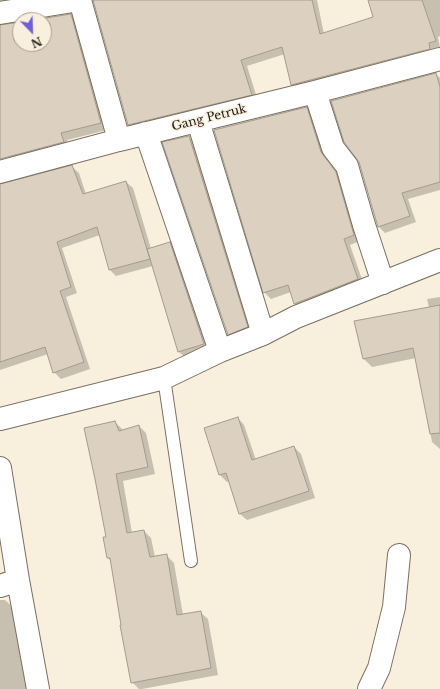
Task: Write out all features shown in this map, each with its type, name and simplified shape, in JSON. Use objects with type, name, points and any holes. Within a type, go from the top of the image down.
[{"type":"street","points":[[0,13],[80,0],[118,140]]},
{"type":"street","name":"Gang Petruk","points":[[0,172],[118,140],[315,92],[440,59]]},
{"type":"street","points":[[315,92],[333,148],[347,166],[382,283]]},
{"type":"street","points":[[198,121],[263,334]]},
{"type":"street","points":[[146,133],[220,352]]},
{"type":"street","points":[[0,419],[164,378],[263,334],[296,317],[440,260]]},
{"type":"street","points":[[0,468],[9,583],[38,689]]},
{"type":"street","points":[[369,689],[379,668],[394,606],[399,555]]},
{"type":"lane","points":[[164,378],[191,562]]},
{"type":"building","points":[[93,0],[312,0],[320,34],[373,17],[368,0],[422,0],[436,41],[429,43],[430,49],[291,85],[282,47],[241,60],[252,95],[128,125]]},
{"type":"building","points":[[71,14],[101,123],[61,133],[64,142],[0,159],[0,25],[12,23],[12,52],[52,52],[52,17]]},
{"type":"building","points":[[436,73],[440,87],[440,182],[402,193],[410,216],[378,227],[359,162],[344,142],[331,101]]},
{"type":"building","points":[[307,107],[321,152],[336,172],[354,235],[344,239],[358,279],[294,304],[288,285],[263,293],[214,130]]},
{"type":"building","points":[[189,136],[248,327],[228,335],[162,142]]},
{"type":"building","points":[[72,165],[83,194],[126,181],[150,259],[109,270],[97,227],[57,242],[71,287],[60,291],[84,362],[53,373],[45,347],[0,362],[0,184]]},
{"type":"building","points":[[170,242],[204,344],[178,352],[147,249]]},
{"type":"building","points":[[440,305],[440,433],[430,434],[413,348],[363,359],[354,321]]},
{"type":"building","points":[[238,417],[252,460],[294,446],[309,491],[239,514],[226,473],[219,475],[204,428]]},
{"type":"building","points":[[115,421],[119,431],[139,425],[148,467],[116,474],[127,533],[144,530],[150,557],[167,554],[177,615],[201,611],[211,668],[131,683],[120,625],[110,558],[107,558],[103,537],[106,537],[84,428]]}]
